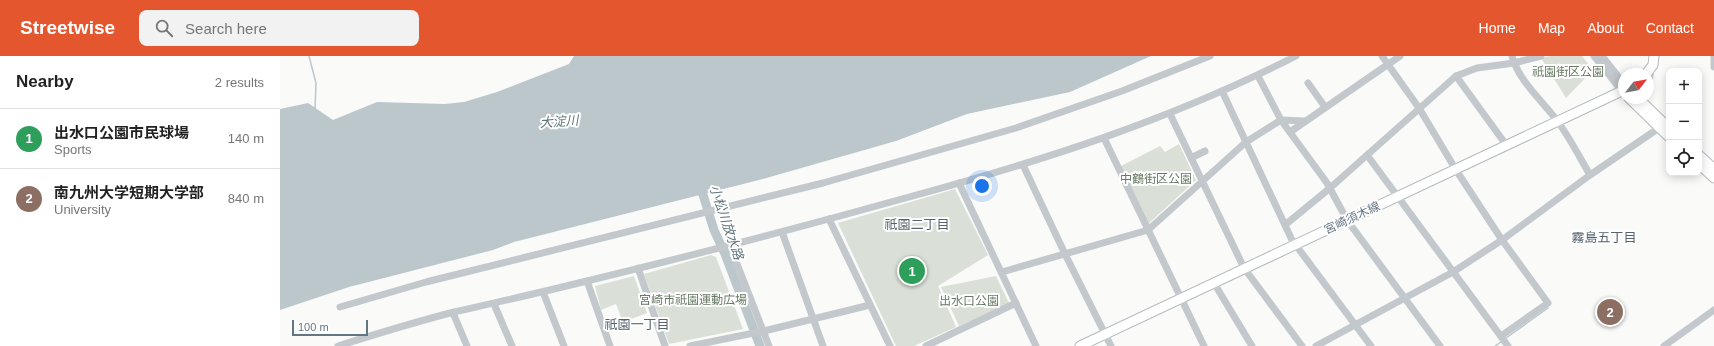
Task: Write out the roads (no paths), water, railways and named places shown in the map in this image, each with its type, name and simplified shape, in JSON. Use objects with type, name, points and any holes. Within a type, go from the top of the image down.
[{"type":"main road","name":"宮崎須木線","points":[[1080,346],[1346,220],[1618,94]]},
{"type":"main road","points":[[1637,104],[1666,134]]},
{"type":"main road","points":[[1644,104],[1666,125]]},
{"type":"main road","points":[[1702,158],[1714,169]]},
{"type":"main road","points":[[1702,167],[1714,178]]},
{"type":"street","points":[[340,307],[456,274],[823,184],[1008,130],[1122,91],[1210,56]]},
{"type":"street","points":[[338,346],[453,313],[717,249],[829,220],[1023,165],[1170,114],[1258,76],[1296,56]]},
{"type":"street","points":[[1382,56],[1418,108],[1456,170],[1502,240],[1548,303],[1501,336]]},
{"type":"street","points":[[1290,132],[1400,56]]},
{"type":"street","points":[[1285,224],[1330,188],[1418,108],[1456,76],[1477,68],[1513,59],[1541,56]]},
{"type":"street","points":[[1594,56],[1618,83]]},
{"type":"street","points":[[1602,56],[1618,80]]},
{"type":"street","points":[[1714,56],[1714,67]]},
{"type":"street","points":[[1513,59],[1537,98],[1558,122],[1590,175]]},
{"type":"street","points":[[1258,76],[1281,120],[1330,188],[1346,220],[1440,346]]},
{"type":"street","points":[[1456,76],[1507,146]]},
{"type":"street","points":[[1308,83],[1325,107]]},
{"type":"street","points":[[1222,91],[1292,240],[1297,244],[1372,346]]},
{"type":"street","points":[[1648,104],[1649,109]]},
{"type":"street","points":[[1170,114],[1244,268],[1302,346]]},
{"type":"street","points":[[1002,272],[1148,230],[1246,142],[1281,120],[1304,121]]},
{"type":"street","points":[[1316,346],[1453,272],[1502,240],[1590,175],[1659,128]]},
{"type":"street","points":[[1104,138],[1180,299],[1204,346]]},
{"type":"street","points":[[1191,158],[1205,152]]},
{"type":"street","points":[[1367,155],[1501,336],[1505,345]]},
{"type":"street","points":[[1023,165],[1111,346]]},
{"type":"street","points":[[959,184],[1036,346]]},
{"type":"street","points":[[829,220],[890,346]]},
{"type":"street","points":[[782,232],[823,346]]},
{"type":"street","points":[[729,246],[769,346]]},
{"type":"street","points":[[638,268],[665,346]]},
{"type":"street","points":[[587,281],[610,346]]},
{"type":"street","points":[[1214,283],[1252,346]]},
{"type":"street","points":[[543,292],[564,346]]},
{"type":"street","points":[[926,346],[1016,303]]},
{"type":"street","points":[[494,304],[512,346]]},
{"type":"street","points":[[690,346],[717,343],[870,305]]},
{"type":"street","points":[[1667,345],[1714,310]]},
{"type":"street","points":[[453,313],[467,346]]},
{"type":"water","name":"大淀川","points":[[574,56],[1151,56],[1070,92],[967,114],[896,141],[759,180],[514,242],[493,250],[349,287],[280,310],[280,109],[308,103],[333,120],[377,102],[445,104],[464,102],[497,92],[569,64]]},
{"type":"waterway","points":[[309,56],[316,83],[315,109]]},
{"type":"waterway","name":"小松川放水路","points":[[699,182],[714,230],[725,254],[760,346]]},
{"type":"waterway","points":[[1506,338],[1548,308]]},
{"type":"waterway","points":[[1495,346],[1501,342]]},
{"type":"place","name":"出水口公園市民球場","points":[[912,271]]},
{"type":"place","name":"南九州大学短期大学部","points":[[1610,312]]},
{"type":"district","name":"祇園二丁目","points":[[917,224]]},
{"type":"district","name":"霧島五丁目","points":[[1604,237]]},
{"type":"district","name":"祇園一丁目","points":[[637,324]]},
{"type":"park label","name":"祇園街区公園","points":[[1568,72]]},
{"type":"park label","name":"中鶴街区公園","points":[[1156,179]]},
{"type":"park label","name":"宮崎市祇園運動広場","points":[[693,300]]},
{"type":"park label","name":"出水口公園","points":[[969,301]]}]
